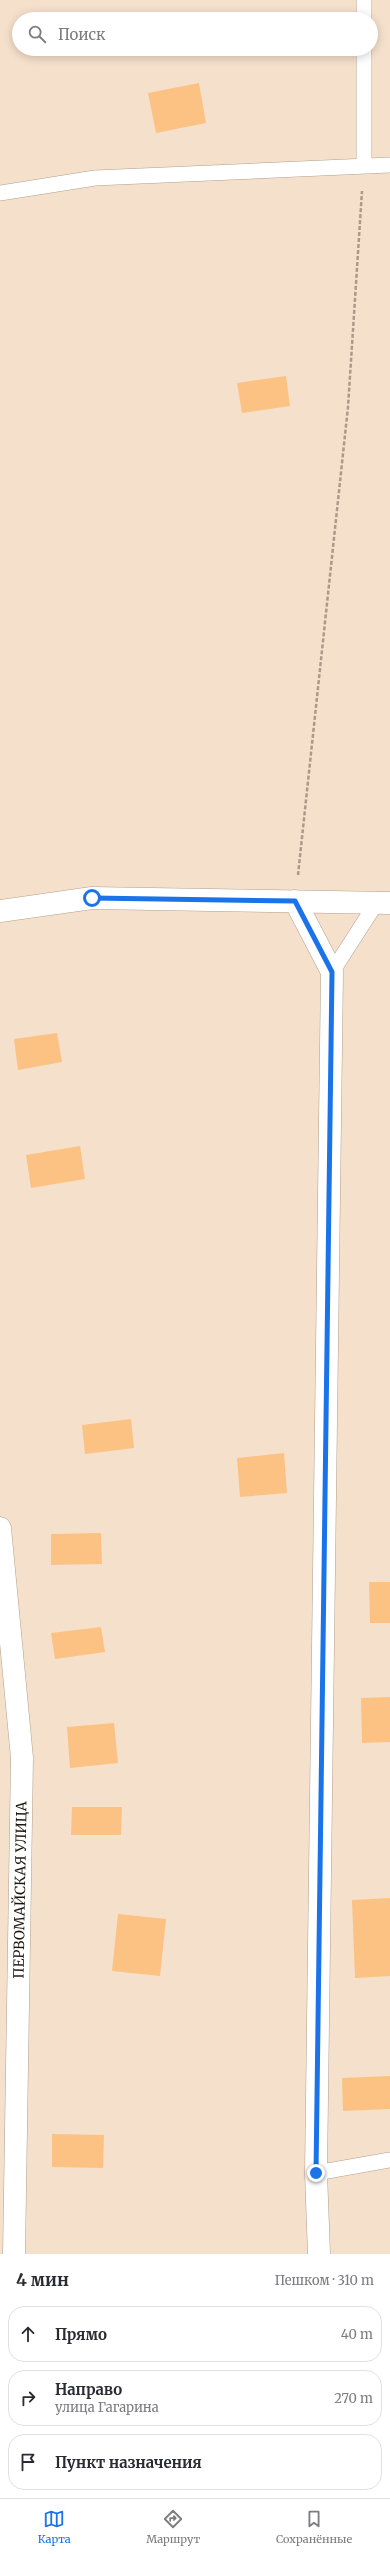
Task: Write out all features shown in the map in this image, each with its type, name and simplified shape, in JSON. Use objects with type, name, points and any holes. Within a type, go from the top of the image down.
[{"type":"street","points":[[0,911],[92,898],[382,904]]},
{"type":"street","points":[[295,901],[332,972],[316,2173],[319,2254]]},
{"type":"street","name":"ПЕРВОМАЙСКАЯ УЛИЦА","points":[[0,1528],[22,1758],[14,2254]]},
{"type":"lane","points":[[364,0],[364,12]]},
{"type":"lane","points":[[364,56],[364,166]]},
{"type":"lane","points":[[0,193],[95,178],[390,165]]},
{"type":"lane","points":[[332,972],[382,904]]},
{"type":"lane","points":[[316,2173],[390,2160]]},
{"type":"path","points":[[295,901],[348,407],[364,166]]},
{"type":"building","points":[[199,83],[206,123],[156,133],[148,93]]},
{"type":"building","points":[[286,376],[290,406],[242,413],[237,383]]},
{"type":"building","points":[[57,1033],[62,1062],[18,1070],[14,1039]]},
{"type":"building","points":[[80,1146],[85,1179],[31,1188],[26,1155]]},
{"type":"building","points":[[131,1419],[134,1448],[85,1454],[82,1425]]},
{"type":"building","points":[[284,1453],[287,1493],[240,1497],[237,1458]]},
{"type":"building","points":[[101,1533],[102,1564],[51,1565],[51,1534]]},
{"type":"building","points":[[369,1582],[390,1582],[390,1623],[370,1623]]},
{"type":"building","points":[[101,1627],[105,1652],[55,1659],[51,1633]]},
{"type":"building","points":[[390,1697],[390,1742],[362,1743],[361,1698]]},
{"type":"building","points":[[114,1723],[118,1763],[70,1768],[67,1727]]},
{"type":"building","points":[[72,1807],[122,1807],[121,1835],[71,1835]]},
{"type":"building","points":[[390,1898],[390,1976],[355,1978],[352,1900]]},
{"type":"building","points":[[118,1914],[166,1919],[160,1976],[112,1971]]},
{"type":"building","points":[[390,2076],[390,2109],[343,2111],[342,2078]]},
{"type":"building","points":[[52,2134],[104,2135],[103,2168],[52,2167]]},
{"type":"route","points":[[92,898],[295,901],[332,972],[316,2173]]}]
